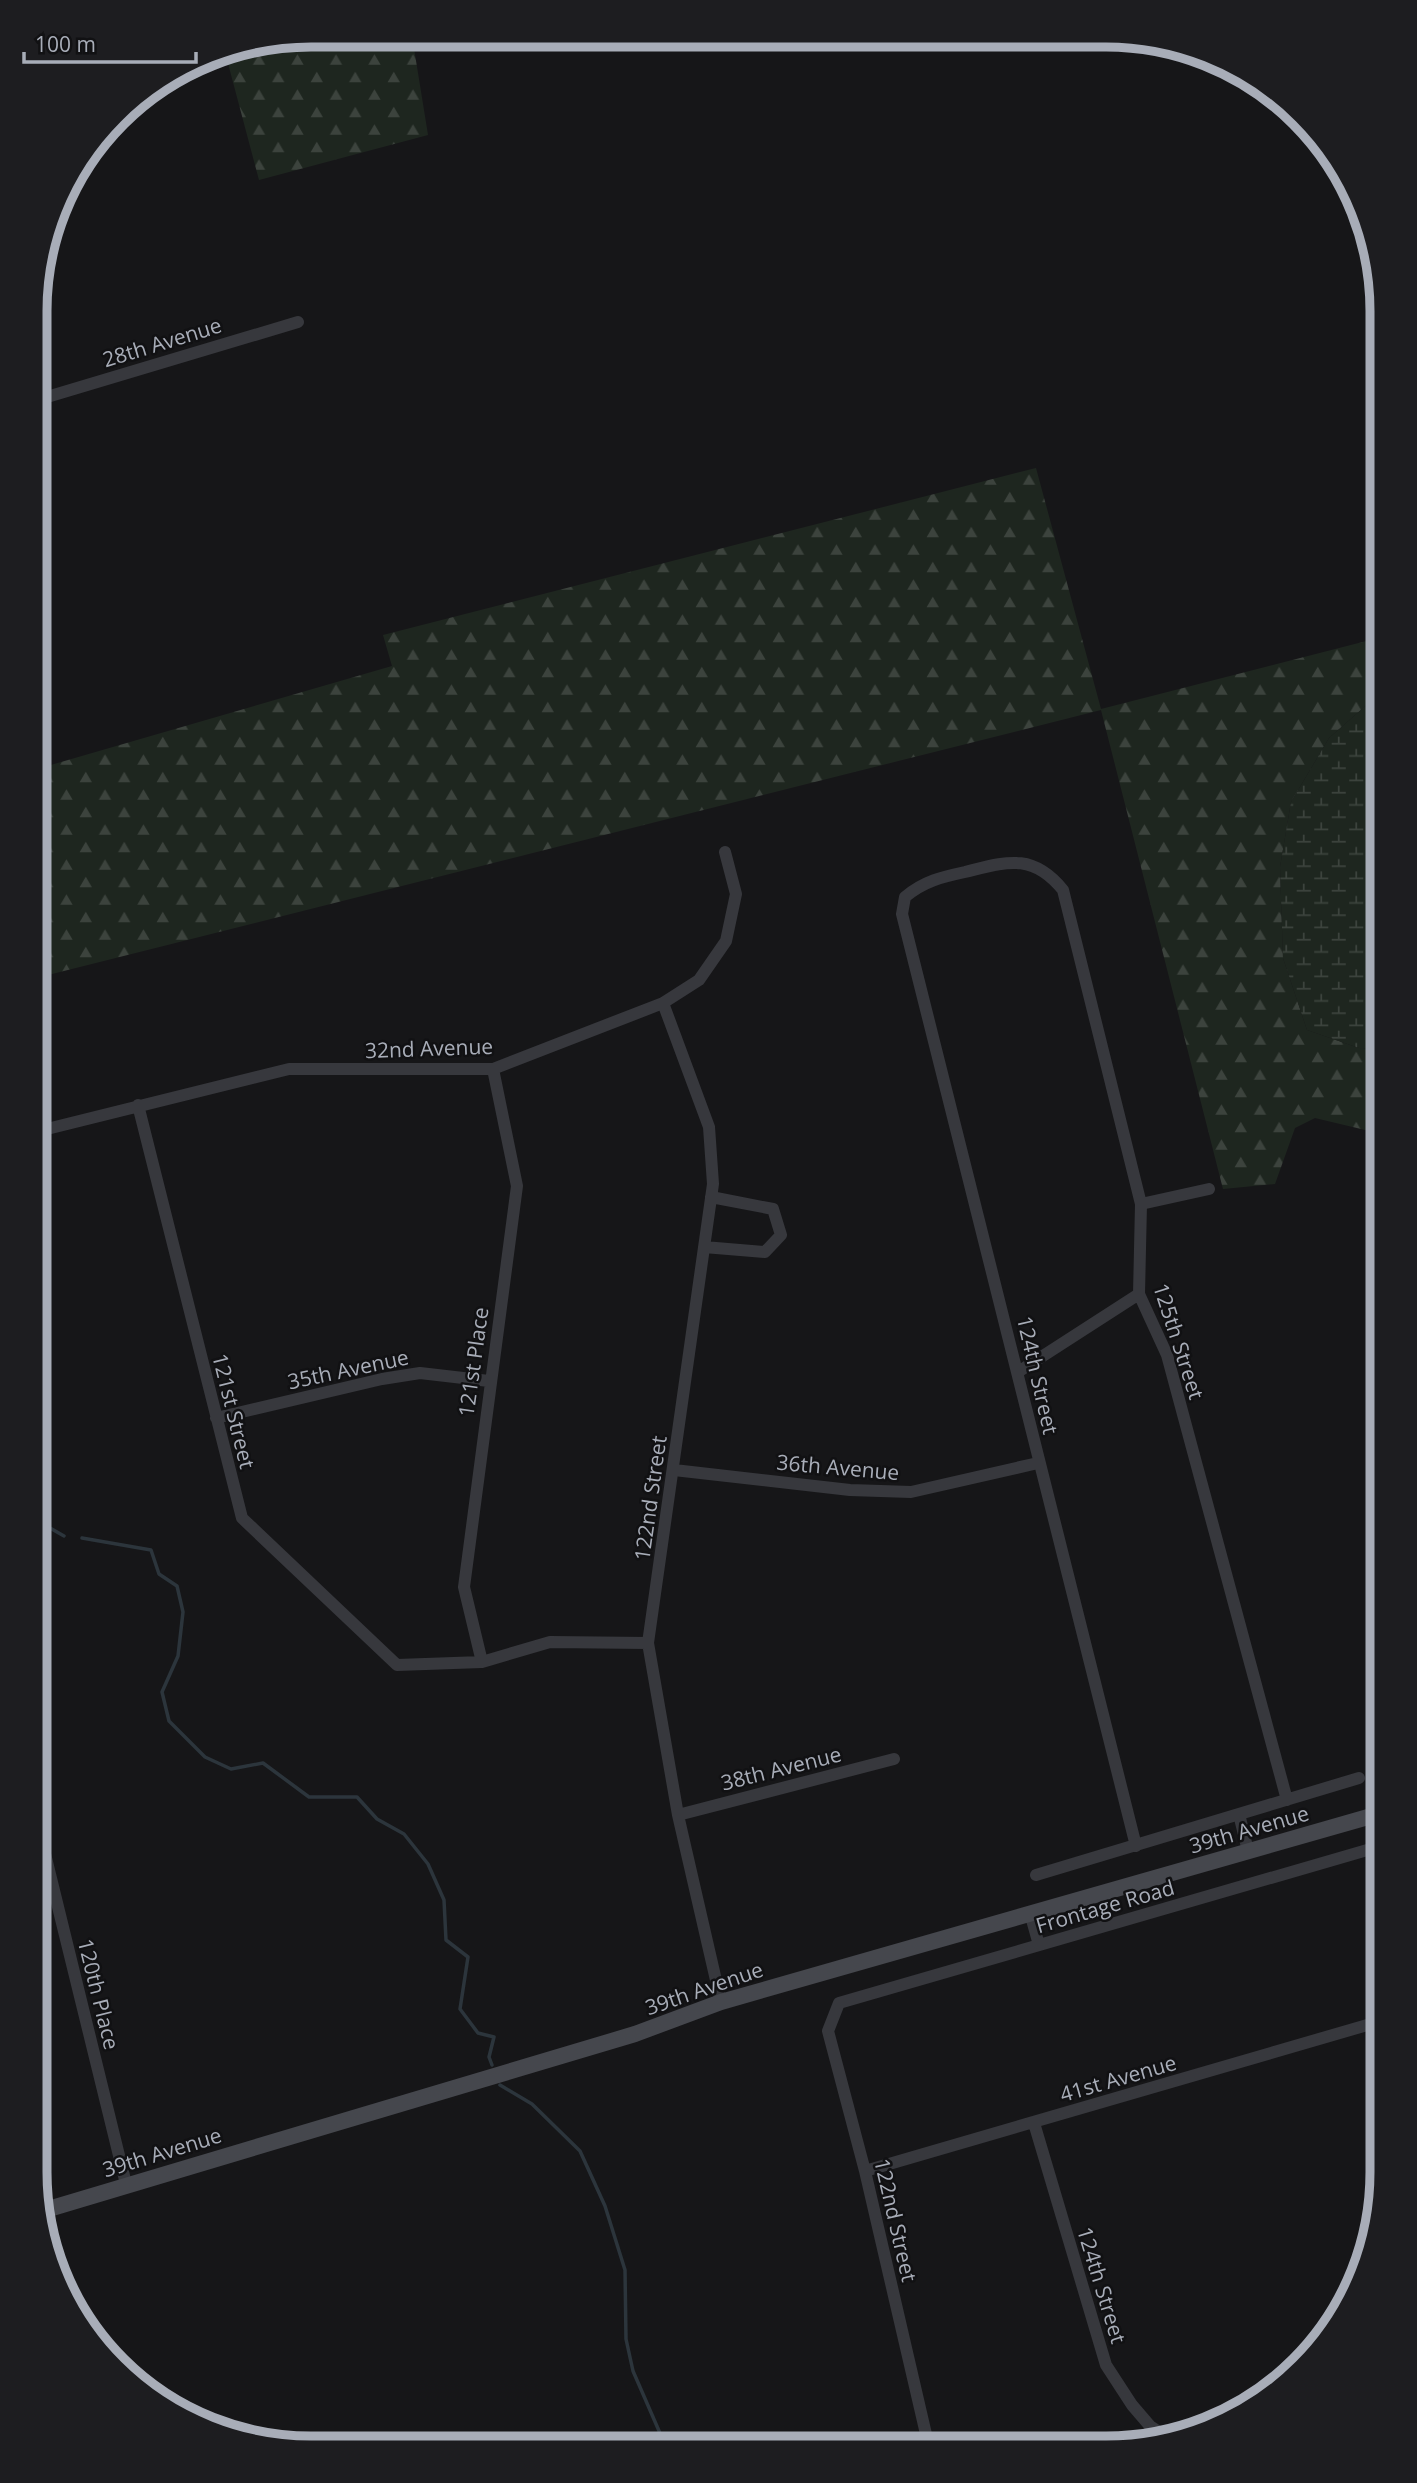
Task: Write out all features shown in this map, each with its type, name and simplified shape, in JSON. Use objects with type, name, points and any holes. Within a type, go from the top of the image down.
[{"type":"main road","name":"39th Avenue","points":[[50,2208],[635,2034],[721,2002],[1370,1816]]},
{"type":"street","name":"28th Avenue","points":[[47,397],[298,322]]},
{"type":"street","name":"32nd Avenue","points":[[51,1128],[289,1069],[493,1069],[663,1003],[699,980],[726,941],[736,894],[725,852]]},
{"type":"street","name":"125th Street","points":[[902,914],[905,897],[920,884],[1005,861],[1033,866],[1050,874],[1063,890],[1141,1204],[1139,1294],[1167,1355],[1287,1800]]},
{"type":"street","name":"124th Street","points":[[902,914],[1136,1846]]},
{"type":"street","name":"122nd Street","points":[[663,1003],[709,1127],[711,1196],[648,1643],[678,1815],[721,2002]]},
{"type":"street","name":"121st Place","points":[[482,1662],[464,1587],[489,1381],[517,1186],[493,1069]]},
{"type":"street","name":"121st Street","points":[[138,1105],[242,1518],[397,1665],[482,1662]]},
{"type":"street","points":[[1141,1204],[1209,1189]]},
{"type":"street","points":[[704,1247],[765,1252],[781,1235],[773,1209],[711,1196]]},
{"type":"street","points":[[1018,1372],[1139,1294]]},
{"type":"street","name":"35th Avenue","points":[[216,1418],[382,1379],[420,1373],[489,1381]]},
{"type":"street","name":"36th Avenue","points":[[674,1471],[850,1490],[911,1492],[1038,1463]]},
{"type":"street","points":[[482,1662],[550,1642],[648,1643]]},
{"type":"street","name":"38th Avenue","points":[[678,1815],[894,1759]]},
{"type":"street","name":"39th Avenue","points":[[1036,1874],[1359,1778]]},
{"type":"street","points":[[1240,1814],[1248,1851]]},
{"type":"street","name":"Frontage Road","points":[[839,2003],[1370,1849]]},
{"type":"street","name":"120th Place","points":[[47,1858],[126,2184]]},
{"type":"street","points":[[1030,1913],[1040,1945]]},
{"type":"street","name":"122nd Street","points":[[839,2003],[828,2031],[865,2171],[926,2436]]},
{"type":"street","name":"41st Avenue","points":[[865,2171],[1370,2024]]},
{"type":"street","name":"124th Street","points":[[1034,2123],[1106,2365],[1132,2405],[1157,2431]]},
{"type":"green space","points":[[414,47],[428,135],[259,180],[227,61],[260,52],[294,48]]},
{"type":"green space","points":[[1036,468],[1101,709],[1370,640],[1370,702],[1329,738],[1291,802],[1280,867],[1283,958],[1307,1030],[1359,1048],[1370,1048],[1370,1131],[1315,1118],[1295,1128],[1275,1184],[1223,1189],[1101,710],[47,975],[47,766],[392,666],[383,635]]},
{"type":"green space","points":[[1370,702],[1370,1048],[1359,1048],[1307,1030],[1283,958],[1280,867],[1291,802],[1329,738]]},
{"type":"waterway","points":[[47,1526],[64,1536]]},
{"type":"waterway","points":[[82,1538],[151,1550],[159,1574],[177,1586],[183,1612],[178,1656],[162,1692],[169,1721],[205,1757],[231,1769],[263,1763],[309,1797],[357,1797],[377,1819],[404,1834],[428,1864],[444,1900],[446,1940],[468,1957],[460,2009],[478,2033],[494,2037],[489,2057],[492,2065]]},
{"type":"waterway","points":[[500,2085],[532,2104],[580,2151],[605,2206],[625,2270],[626,2339],[633,2371],[661,2436]]}]
